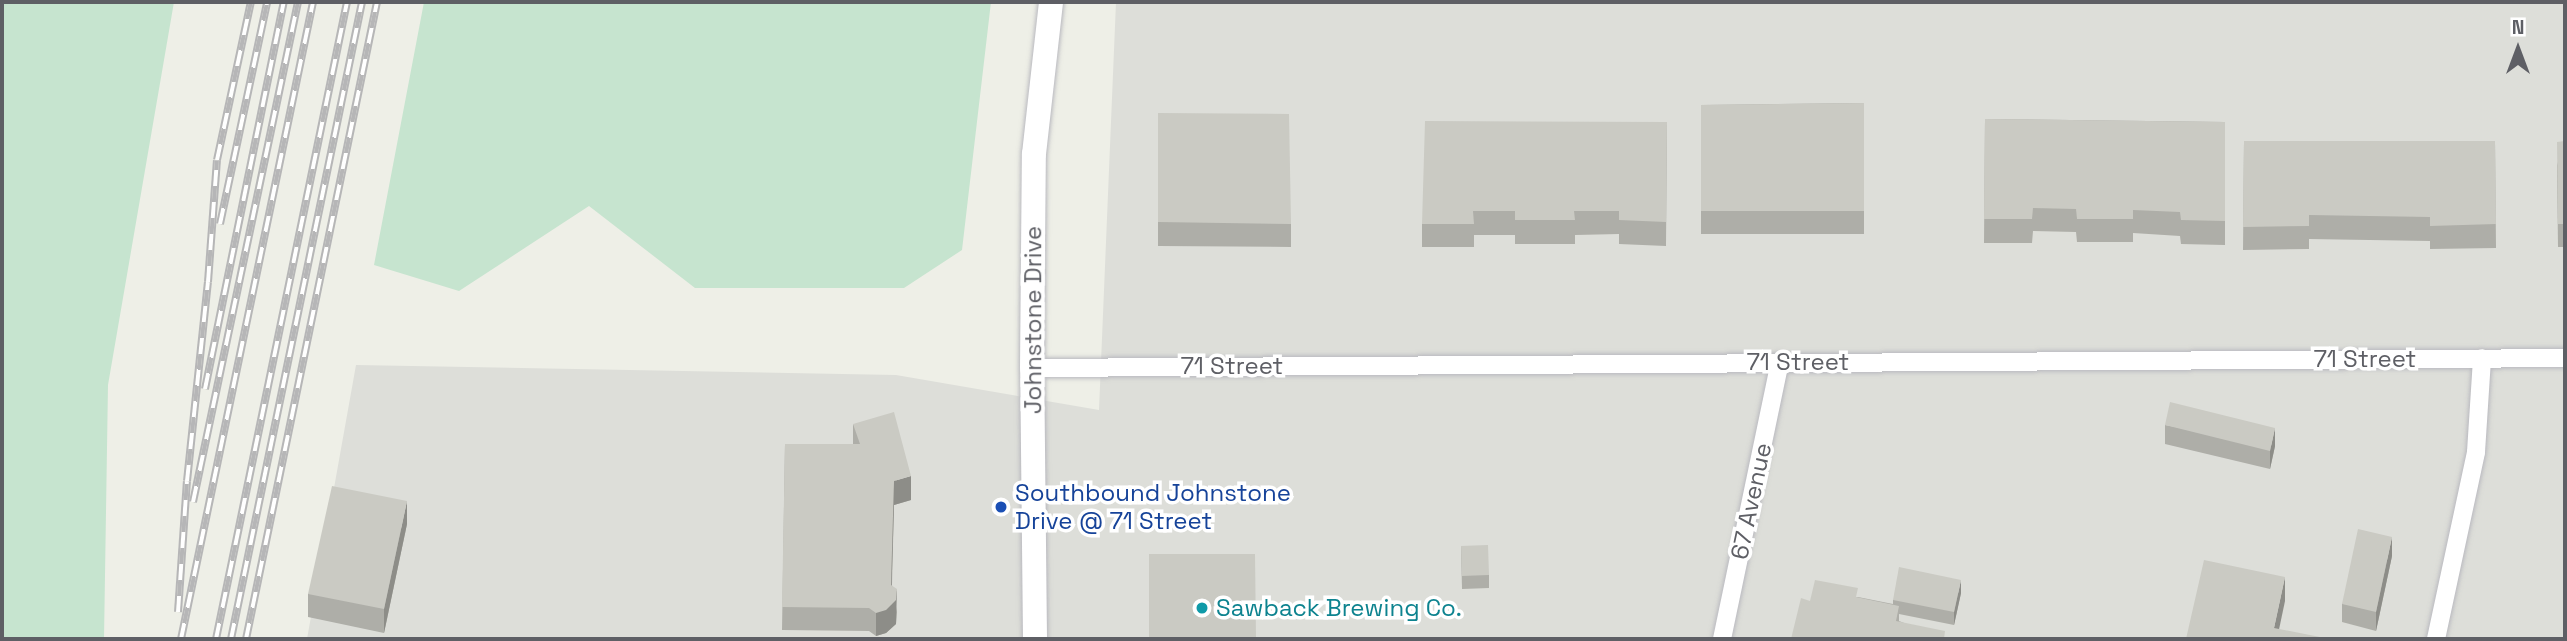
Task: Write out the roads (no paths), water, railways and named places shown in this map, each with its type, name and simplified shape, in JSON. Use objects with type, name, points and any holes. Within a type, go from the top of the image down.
[{"type":"main road","name":"Johnstone Drive","points":[[1035,639],[1032,368],[1034,153],[1051,2]]},
{"type":"street","points":[[2436,639],[2476,452],[2482,358]]},
{"type":"street","name":"71 Street","points":[[1032,368],[2565,358]]},
{"type":"street","name":"67 Avenue","points":[[1722,639],[1780,362]]},
{"type":"railway","points":[[178,612],[187,481],[208,282],[217,160],[251,2]]},
{"type":"railway","points":[[220,224],[267,2]]},
{"type":"railway","points":[[205,389],[284,2]]},
{"type":"railway","points":[[193,502],[298,2]]},
{"type":"railway","points":[[181,639],[313,2]]},
{"type":"railway","points":[[216,639],[347,2]]},
{"type":"railway","points":[[231,639],[362,2]]},
{"type":"railway","points":[[246,639],[377,2]]},
{"type":"place","name":"Southbound Johnstone Drive @ 71 Street","points":[[1001,507]]},
{"type":"place","name":"Sawback Brewing Co.","points":[[1202,608]]}]
